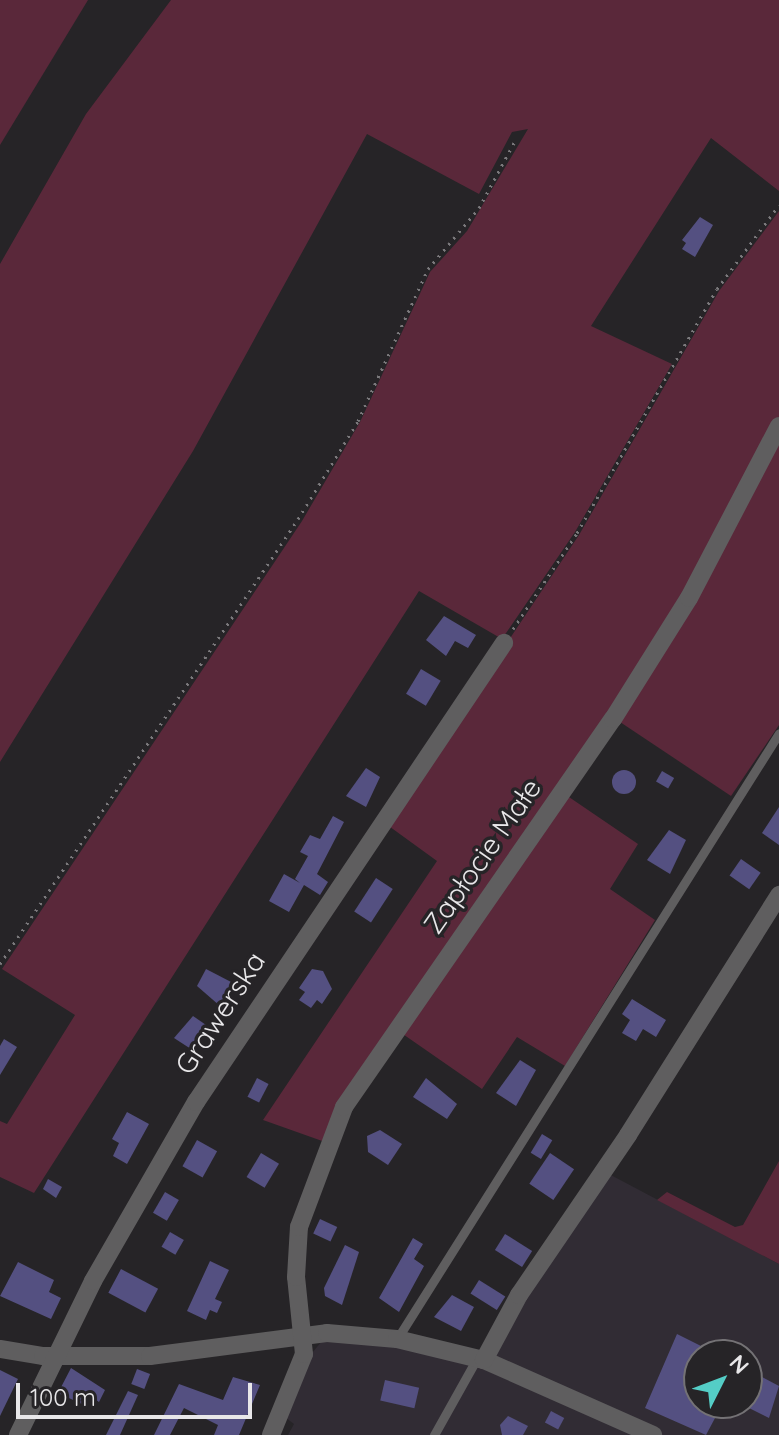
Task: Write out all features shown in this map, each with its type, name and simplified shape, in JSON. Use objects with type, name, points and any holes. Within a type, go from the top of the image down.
[{"type":"street","name":"Zapłocie Małe","points":[[271,1435],[299,1375],[304,1337],[296,1277],[299,1227],[344,1107],[613,719],[689,598],[779,426]]},
{"type":"street","name":"Grawerska","points":[[18,1435],[54,1356],[196,1102],[258,1003],[504,643]]},
{"type":"street","points":[[480,1359],[628,1135],[779,895]]},
{"type":"street","points":[[0,1349],[54,1356],[150,1356],[341,1333],[397,1339],[480,1359],[653,1435]]},
{"type":"lane","points":[[397,1339],[779,733]]},
{"type":"lane","points":[[434,1435],[480,1359]]},
{"type":"path","points":[[0,964],[298,519],[358,421],[428,269],[479,208],[516,139]]},
{"type":"path","points":[[504,643],[577,533],[717,289],[779,205]]},
{"type":"shaded area","points":[[0,0],[88,0],[0,145]]},
{"type":"shaded area","points":[[171,0],[779,0],[779,191],[711,138],[591,326],[672,364],[575,532],[502,639],[419,591],[34,1193],[0,1177],[0,1121],[7,1124],[75,1015],[2,969],[302,521],[360,422],[430,272],[467,231],[528,129],[512,132],[479,194],[367,134],[193,451],[0,762],[0,264],[86,114]]},
{"type":"shaded area","points":[[779,211],[779,419],[687,595],[325,1142],[263,1120],[437,861],[386,824],[579,535],[719,291]]},
{"type":"shaded area","points":[[779,434],[779,725],[731,796],[617,720]]},
{"type":"shaded area","points":[[566,795],[638,844],[610,889],[655,920],[565,1066],[517,1037],[482,1089],[397,1030]]},
{"type":"shaded area","points":[[779,1161],[779,1264],[657,1200],[667,1192],[735,1227],[743,1225]]},
{"type":"shaded area","points":[[607,1173],[779,1264],[779,1435],[660,1435],[497,1358],[493,1349]]},
{"type":"shaded area","points":[[340,1337],[456,1358],[643,1435],[288,1435],[294,1424],[286,1418],[312,1353],[322,1341]]},
{"type":"building","points":[[700,217],[713,225],[695,257],[682,249],[686,243],[682,240]]},
{"type":"building","points":[[444,616],[476,635],[468,648],[455,641],[446,656],[426,640]]},
{"type":"building","points":[[421,669],[441,681],[426,706],[406,694]]},
{"type":"building","points":[[366,768],[380,777],[366,807],[346,796]]},
{"type":"building","points":[[624,770],[635,777],[636,782],[629,793],[624,794],[613,787],[612,782],[619,771]]},
{"type":"building","points":[[662,771],[674,778],[668,788],[656,781]]},
{"type":"building","points":[[779,807],[779,845],[762,833]]},
{"type":"building","points":[[333,816],[344,822],[317,874],[328,882],[320,895],[304,885],[289,912],[269,901],[284,874],[300,883],[295,879],[308,856],[300,852],[310,835],[320,839]]},
{"type":"building","points":[[669,830],[686,840],[670,874],[647,860]]},
{"type":"building","points":[[741,859],[761,873],[749,889],[730,875]]},
{"type":"building","points":[[376,878],[393,889],[371,922],[354,912]]},
{"type":"building","points":[[206,969],[235,984],[220,1006],[197,986]]},
{"type":"building","points":[[312,969],[323,971],[332,989],[322,1004],[317,1000],[311,1008],[299,1000],[305,992],[299,988]]},
{"type":"building","points":[[632,999],[666,1020],[656,1037],[643,1029],[636,1041],[622,1033],[630,1020],[622,1014]]},
{"type":"building","points":[[193,1016],[209,1027],[194,1051],[174,1038]]},
{"type":"building","points":[[4,1039],[17,1047],[0,1075],[0,1046]]},
{"type":"building","points":[[520,1060],[536,1070],[516,1106],[496,1093]]},
{"type":"building","points":[[257,1078],[269,1084],[259,1103],[247,1097]]},
{"type":"building","points":[[426,1078],[457,1104],[447,1119],[413,1097]]},
{"type":"building","points":[[127,1112],[149,1124],[127,1164],[113,1156],[119,1143],[112,1139]]},
{"type":"building","points":[[380,1130],[402,1144],[388,1165],[368,1152],[367,1136]]},
{"type":"building","points":[[542,1134],[552,1140],[541,1159],[531,1153]]},
{"type":"building","points":[[197,1140],[217,1151],[203,1177],[182,1166]]},
{"type":"building","points":[[261,1153],[279,1164],[265,1188],[247,1177]]},
{"type":"building","points":[[550,1153],[574,1169],[553,1200],[529,1184]]},
{"type":"building","points":[[48,1179],[62,1187],[56,1198],[43,1189]]},
{"type":"building","points":[[165,1192],[179,1200],[167,1221],[153,1213]]},
{"type":"building","points":[[320,1219],[337,1227],[330,1242],[313,1234]]},
{"type":"building","points":[[170,1232],[184,1240],[175,1255],[161,1247]]},
{"type":"building","points":[[505,1234],[532,1251],[522,1267],[495,1250]]},
{"type":"building","points":[[413,1238],[423,1244],[414,1259],[424,1266],[399,1312],[379,1298]]},
{"type":"building","points":[[345,1245],[359,1252],[342,1305],[325,1296],[324,1288]]},
{"type":"building","points":[[210,1261],[229,1270],[215,1299],[222,1302],[217,1313],[210,1310],[206,1320],[187,1311]]},
{"type":"building","points":[[18,1262],[54,1280],[49,1292],[61,1298],[51,1319],[0,1296]]},
{"type":"building","points":[[121,1269],[158,1289],[145,1313],[108,1293]]},
{"type":"building","points":[[479,1280],[505,1296],[497,1310],[471,1294]]},
{"type":"building","points":[[452,1295],[474,1307],[461,1331],[434,1317]]},
{"type":"building","points":[[677,1334],[687,1339],[683,1339],[683,1419],[714,1419],[706,1435],[645,1408]]},
{"type":"building","points":[[71,1368],[105,1390],[99,1402],[89,1395],[84,1405],[58,1393]]},
{"type":"building","points":[[137,1369],[150,1374],[144,1389],[131,1384]]},
{"type":"building","points":[[0,1370],[18,1379],[0,1416]]},
{"type":"building","points":[[233,1377],[260,1385],[239,1435],[214,1435],[218,1425],[184,1408],[170,1435],[154,1435],[179,1384],[223,1400]]},
{"type":"building","points":[[763,1378],[779,1386],[769,1418],[763,1415]]},
{"type":"building","points":[[385,1380],[419,1388],[414,1408],[380,1400]]},
{"type":"building","points":[[128,1391],[138,1395],[120,1435],[106,1435]]},
{"type":"building","points":[[551,1411],[564,1418],[558,1430],[545,1422]]},
{"type":"building","points":[[508,1416],[528,1426],[523,1435],[502,1435],[500,1425]]}]
